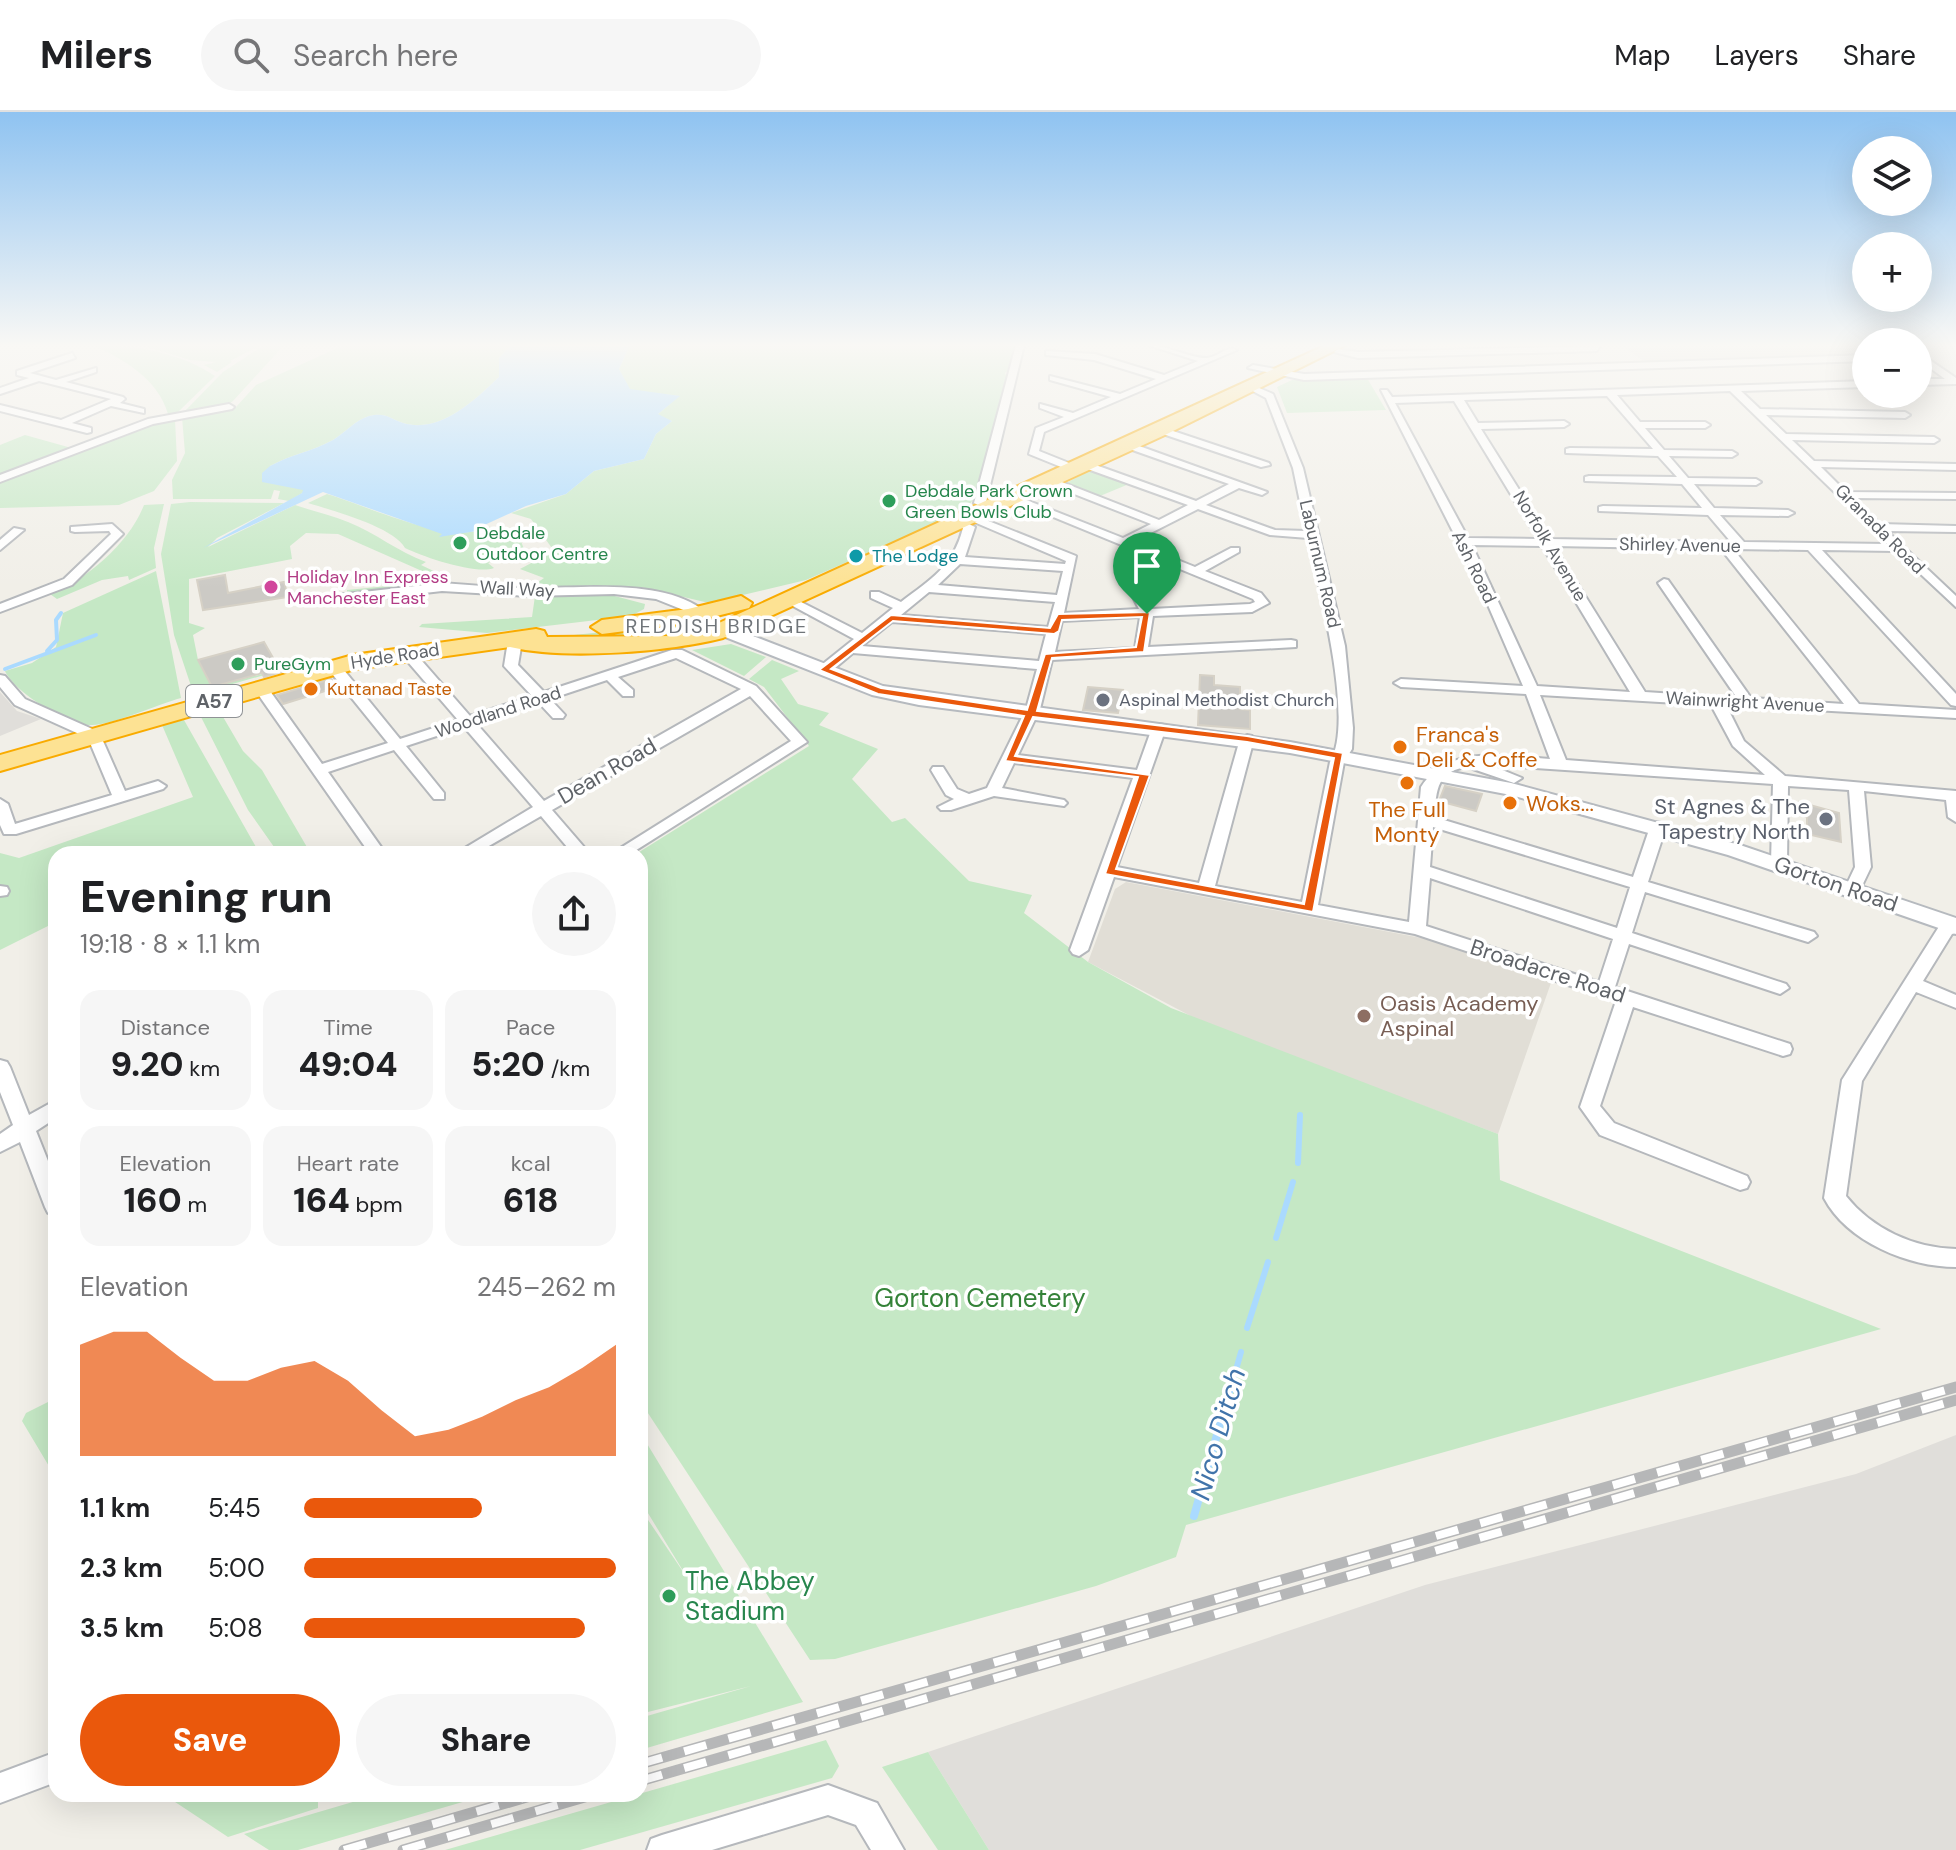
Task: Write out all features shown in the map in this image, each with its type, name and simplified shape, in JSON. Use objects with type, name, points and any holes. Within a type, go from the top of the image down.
[{"type":"highway","name":"Hyde Road","points":[[515,641],[535,644],[702,631],[974,516],[1169,426]]},
{"type":"highway","name":"Hyde Road","points":[[788,605],[814,586]]},
{"type":"highway","name":"A57","points":[[702,631],[788,605]]},
{"type":"highway","name":"Hyde Road","points":[[0,763],[334,667],[416,652],[596,628],[651,611],[702,631]]},
{"type":"main road","name":"Gorton Road","points":[[702,631],[758,643],[878,691],[1030,714],[1247,739],[1437,773],[1512,783],[1779,863],[1956,927]]},
{"type":"street","points":[[70,426],[87,430]]},
{"type":"street","points":[[0,479],[138,426]]},
{"type":"street","points":[[824,670],[929,588],[958,560],[980,503],[999,426]]},
{"type":"street","points":[[1049,426],[1040,430],[1033,448],[1038,455],[1197,505],[1274,533],[1313,535]]},
{"type":"street","name":"Laburnum Road","points":[[1282,426],[1298,468],[1343,681],[1345,749],[1340,755],[1309,909]]},
{"type":"street","name":"Ash Road","points":[[1403,426],[1533,690],[1560,765]]},
{"type":"street","name":"Norfolk Avenue","points":[[1476,426],[1640,696]]},
{"type":"street","points":[[1640,426],[1740,545]]},
{"type":"street","name":"Granada Road","points":[[1773,426],[1956,603]]},
{"type":"street","points":[[1161,430],[1265,465]]},
{"type":"street","points":[[1784,437],[1934,440]]},
{"type":"street","points":[[1128,445],[1262,492]]},
{"type":"street","points":[[1570,451],[1732,454]]},
{"type":"street","points":[[1812,464],[1956,467]]},
{"type":"street","points":[[1589,479],[1756,482]]},
{"type":"street","points":[[1050,481],[1160,524]]},
{"type":"street","points":[[1123,543],[1238,484]]},
{"type":"street","points":[[1846,495],[1956,496]]},
{"type":"street","points":[[891,618],[1056,624],[1147,614],[1252,608],[1263,603],[1257,596],[1012,498]]},
{"type":"street","points":[[1603,509],[1788,513]]},
{"type":"street","points":[[974,516],[1071,564]]},
{"type":"street","points":[[0,608],[68,582],[117,534],[112,527],[75,529]]},
{"type":"street","points":[[1879,527],[1956,529]]},
{"type":"street","points":[[2,544],[18,530]]},
{"type":"street","name":"Shirley Avenue","points":[[1462,541],[1898,548]]},
{"type":"street","points":[[1724,545],[1855,708]]},
{"type":"street","points":[[1812,547],[1956,702]]},
{"type":"street","points":[[1195,572],[1235,550]]},
{"type":"street","points":[[958,560],[1071,564]]},
{"type":"street","points":[[993,791],[1030,714],[1071,564]]},
{"type":"street","points":[[1664,583],[1747,702]]},
{"type":"street","points":[[1133,585],[1147,614],[1141,650]]},
{"type":"street","name":"Wall Way","points":[[337,599],[442,587],[528,592],[614,590],[651,611]]},
{"type":"street","points":[[929,588],[1063,599]]},
{"type":"street","points":[[875,595],[903,608]]},
{"type":"street","points":[[788,605],[864,639]]},
{"type":"street","points":[[632,846],[800,742],[702,631]]},
{"type":"street","name":"Woodland Road","points":[[319,770],[610,676],[702,631]]},
{"type":"street","points":[[515,641],[511,666],[558,715]]},
{"type":"street","points":[[851,649],[1046,661],[1141,650],[1291,644]]},
{"type":"street","points":[[416,652],[415,662],[575,846]]},
{"type":"street","points":[[334,667],[439,796]]},
{"type":"street","points":[[610,676],[628,693]]},
{"type":"street","name":"Wainwright Avenue","points":[[1401,683],[1956,714]]},
{"type":"street","points":[[3,684],[20,702],[94,735],[120,797]]},
{"type":"street","points":[[260,687],[372,846]]},
{"type":"street","name":"Dean Road","points":[[477,846],[751,689]]},
{"type":"street","points":[[1716,700],[1738,743],[1781,781],[1779,863]]},
{"type":"street","points":[[1079,950],[1159,728]]},
{"type":"street","points":[[1206,889],[1247,739]]},
{"type":"street","points":[[1009,758],[1144,775]]},
{"type":"street","points":[[1468,762],[1512,783],[1522,763]]},
{"type":"street","points":[[1417,929],[1429,787],[1437,773],[1468,762],[1560,765],[1955,796],[1956,817]]},
{"type":"street","points":[[938,770],[951,792],[967,799]]},
{"type":"street","points":[[0,804],[10,831],[158,786]]},
{"type":"street","points":[[1853,888],[1863,867],[1856,786]]},
{"type":"street","points":[[946,807],[993,791],[1059,803]]},
{"type":"street","points":[[1427,820],[1808,936]]},
{"type":"street","points":[[1605,990],[1658,827]]},
{"type":"street","points":[[1422,870],[1780,988]]},
{"type":"street","name":"Broadacre Road","points":[[1109,871],[1417,929],[1783,1049]]},
{"type":"street","points":[[1956,927],[1946,929],[1852,1080],[1835,1198],[1845,1213],[1862,1227],[1920,1253],[1956,1258]]},
{"type":"street","points":[[1912,983],[1956,1002]]},
{"type":"street","points":[[1627,997],[1590,1107],[1607,1129],[1740,1182]]},
{"type":"street","points":[[0,1067],[48,1187]]},
{"type":"street","points":[[0,1144],[48,1113]]},
{"type":"street","points":[[0,1788],[48,1770]]},
{"type":"street","points":[[662,1850],[828,1800],[866,1814],[889,1850]]},
{"type":"shaded area","points":[[0,692],[17,711],[41,719],[0,736]]},
{"type":"shaded area","name":"Oasis Academy Aspinal","points":[[1126,882],[1432,940],[1552,980],[1498,1134],[1206,1024],[1088,962],[1115,889]]},
{"type":"shaded area","points":[[1956,1435],[1956,1850],[989,1850],[928,1752],[1425,1585],[1856,1474]]},
{"type":"green space","points":[[143,426],[175,426],[177,461],[154,491],[119,505],[0,508],[0,480]]},
{"type":"green space","points":[[183,426],[351,426],[333,440],[270,466],[309,489],[289,501],[278,499],[280,491],[274,490],[271,499],[173,499],[172,480],[185,453]]},
{"type":"green space","points":[[666,426],[995,426],[976,495],[966,510],[806,580],[709,603],[641,587],[531,587],[544,578],[520,569],[554,551],[531,519],[511,513],[566,494],[594,471],[644,459],[656,434]]},
{"type":"green space","points":[[25,435],[75,449],[0,478],[0,445]]},
{"type":"green space","points":[[1091,470],[1129,484],[1100,496],[1066,483]]},
{"type":"green space","points":[[327,494],[426,527],[465,532],[481,530],[479,528],[484,525],[519,536],[524,549],[488,563],[494,568],[486,570],[450,564],[405,548],[399,540],[376,526],[308,503]]},
{"type":"green space","points":[[284,503],[217,538],[208,547],[295,505],[358,526],[426,562],[421,565],[442,575],[433,583],[347,593],[347,590],[419,583],[422,571],[338,534],[306,533],[290,546],[292,559],[189,579],[189,623],[205,628],[193,635],[198,660],[212,687],[324,658],[194,695],[174,635],[161,554],[171,504]]},
{"type":"green space","points":[[164,504],[154,548],[156,568],[129,580],[128,576],[102,580],[57,599],[50,594],[79,579],[106,558],[128,533],[144,505]]},
{"type":"green space","points":[[156,571],[181,698],[112,722],[82,724],[30,698],[10,679],[5,671],[32,663],[56,647],[63,613]]},
{"type":"green space","points":[[611,595],[645,604],[644,609],[631,616],[487,633],[419,627],[422,624],[532,617],[535,596]]},
{"type":"green space","points":[[690,623],[704,630],[663,640],[535,639]]},
{"type":"green space","points":[[731,644],[766,657],[744,676],[692,650]]},
{"type":"green space","name":"Gorton Cemetery","points":[[772,660],[799,671],[781,679],[798,704],[829,713],[819,725],[878,749],[852,779],[892,822],[905,818],[969,881],[1032,895],[1024,913],[1088,962],[1171,1008],[1498,1134],[1500,1180],[1881,1329],[1186,1525],[1176,1557],[1096,1586],[835,1659],[810,1660],[648,1413],[648,847],[809,746],[764,687],[749,679]]},
{"type":"green space","points":[[219,710],[243,751],[262,770],[306,846],[273,846],[248,810],[200,715]]},
{"type":"green space","points":[[184,720],[255,846],[53,846],[193,797],[162,725]]},
{"type":"green space","points":[[48,848],[48,926],[0,950],[0,853],[19,858]]},
{"type":"green space","points":[[48,1402],[48,1465],[22,1421],[26,1413]]},
{"type":"green space","points":[[648,1445],[803,1702],[648,1748],[648,1716],[751,1686],[648,1712],[648,1520],[688,1579],[648,1513]]},
{"type":"green space","points":[[826,1740],[839,1766],[832,1778],[580,1850],[445,1850],[611,1802],[648,1802],[648,1791]]},
{"type":"green space","points":[[928,1752],[989,1850],[938,1850],[882,1767]]},
{"type":"green space","points":[[175,1802],[318,1802],[318,1808],[228,1837]]},
{"type":"green space","points":[[353,1802],[463,1802],[298,1850],[269,1850],[244,1834]]},
{"type":"water","points":[[351,426],[666,426],[656,434],[644,459],[594,471],[566,494],[526,506],[480,527],[483,530],[439,537],[442,534],[323,492],[203,548],[302,493],[303,490],[262,482],[262,473],[285,459],[333,440]]},
{"type":"building","name":"Holiday Inn Express Manchester East","points":[[225,575],[228,593],[284,582],[288,597],[203,610],[197,580]]},
{"type":"building","name":"PureGym","points":[[264,642],[281,672],[264,677],[262,673],[212,687],[198,660]]},
{"type":"building","points":[[1200,675],[1214,676],[1214,685],[1240,687],[1240,709],[1250,710],[1250,729],[1198,725]]},
{"type":"building","points":[[331,679],[338,687],[283,704],[277,695]]},
{"type":"building","name":"Aspinal Methodist Church","points":[[1088,687],[1123,690],[1118,713],[1083,710]]},
{"type":"building","points":[[1445,786],[1482,794],[1476,811],[1439,801]]},
{"type":"building","name":"St Agnes & The Tapestry North","points":[[1799,802],[1839,813],[1841,842],[1807,834],[1807,817],[1799,815]]},
{"type":"waterway","points":[[47,651],[57,640],[56,620],[61,613]]},
{"type":"waterway","points":[[5,669],[96,635]]},
{"type":"waterway","name":"Nico Ditch","points":[[1298,1163],[1300,1115]]},
{"type":"waterway","name":"Nico Ditch","points":[[1276,1238],[1293,1182]]},
{"type":"waterway","name":"Nico Ditch","points":[[1247,1328],[1268,1262]]},
{"type":"waterway","name":"Nico Ditch","points":[[1232,1384],[1241,1352]]},
{"type":"waterway","name":"Nico Ditch","points":[[1194,1516],[1232,1382]]},
{"type":"railway","points":[[648,1762],[1956,1387]]},
{"type":"railway","points":[[648,1779],[1956,1400]]},
{"type":"railway","points":[[344,1850],[509,1802]]},
{"type":"railway","points":[[403,1850],[568,1802]]},
{"type":"place","name":"Debdale Park Crown Green Bowls Club","points":[[889,501]]},
{"type":"place","name":"Debdale Outdoor Centre","points":[[460,543]]},
{"type":"place","name":"The Lodge","points":[[856,556]]},
{"type":"place","name":"Holiday Inn Express Manchester East","points":[[271,587]]},
{"type":"place","name":"PureGym","points":[[238,664]]},
{"type":"place","name":"Kuttanad Taste","points":[[311,689]]},
{"type":"place","name":"Aspinal Methodist Church","points":[[1103,700]]},
{"type":"place","name":"Franca's Deli & Coffe","points":[[1400,747]]},
{"type":"place","name":"The Full Monty","points":[[1407,783]]},
{"type":"place","name":"Woks...","points":[[1510,803]]},
{"type":"place","name":"St Agnes & The Tapestry North","points":[[1826,819]]},
{"type":"place","name":"Oasis Academy Aspinal","points":[[1364,1016]]},
{"type":"place","name":"The Abbey Stadium","points":[[669,1596]]},
{"type":"district","name":"REDDISH BRIDGE","points":[[717,626]]},
{"type":"route","points":[[1147,614],[1058,617],[1054,631],[891,618],[824,670],[878,691],[919,699],[1030,714],[1247,739],[1340,755],[1309,909],[1109,871],[1144,775],[1009,758],[1027,719],[1030,714],[1032,710],[1033,709],[1048,656],[1141,650],[1147,614]]}]
